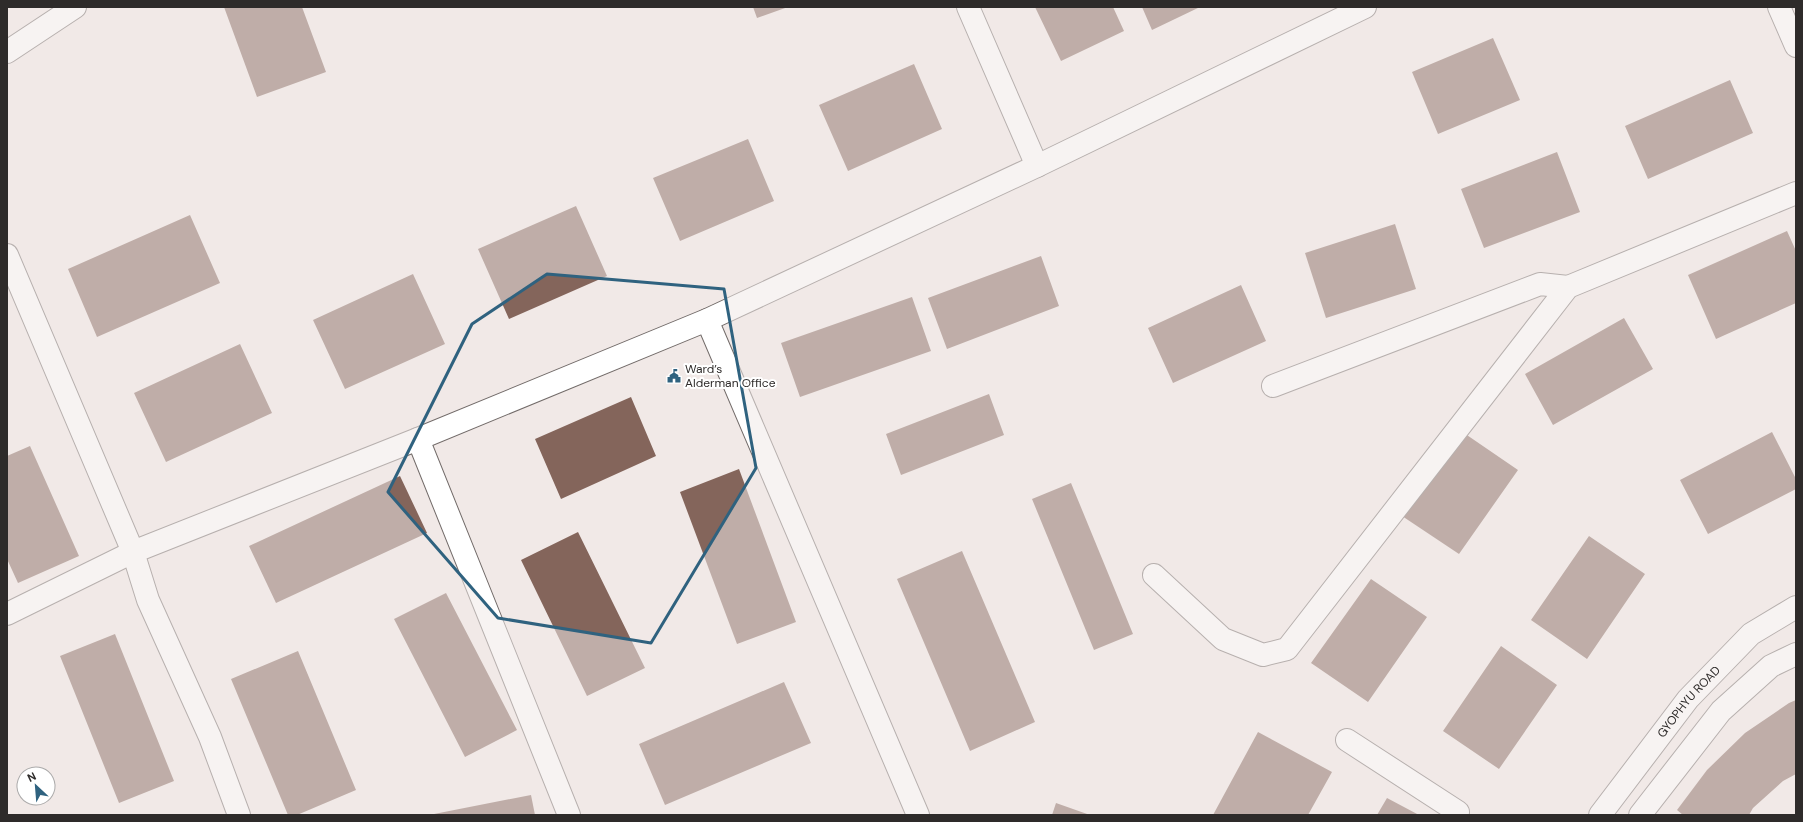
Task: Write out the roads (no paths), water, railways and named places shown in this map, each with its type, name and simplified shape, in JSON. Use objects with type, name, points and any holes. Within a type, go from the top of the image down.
[{"type":"street","points":[[7,52],[75,7]]},
{"type":"street","points":[[968,7],[1037,166]]},
{"type":"street","points":[[7,614],[133,552],[418,439],[707,320],[1037,166],[1365,7]]},
{"type":"street","points":[[1779,7],[1796,46]]},
{"type":"street","points":[[1273,386],[1540,284],[1568,287],[1796,193]]},
{"type":"street","points":[[7,255],[133,552],[148,600],[210,738],[239,815]]},
{"type":"street","points":[[1154,575],[1223,639],[1263,655],[1287,649],[1568,287]]},
{"type":"street","points":[[707,320],[913,814]]},
{"type":"street","points":[[418,439],[569,815]]},
{"type":"street","name":"GYOPHYU ROAD","points":[[1600,815],[1688,699],[1752,634],[1796,607]]},
{"type":"street","points":[[1640,815],[1721,712],[1771,666],[1796,654]]},
{"type":"street","points":[[1347,740],[1458,812],[1457,815]]},
{"type":"place","name":"Ward’s Alderman Office","points":[[674,376]]}]
